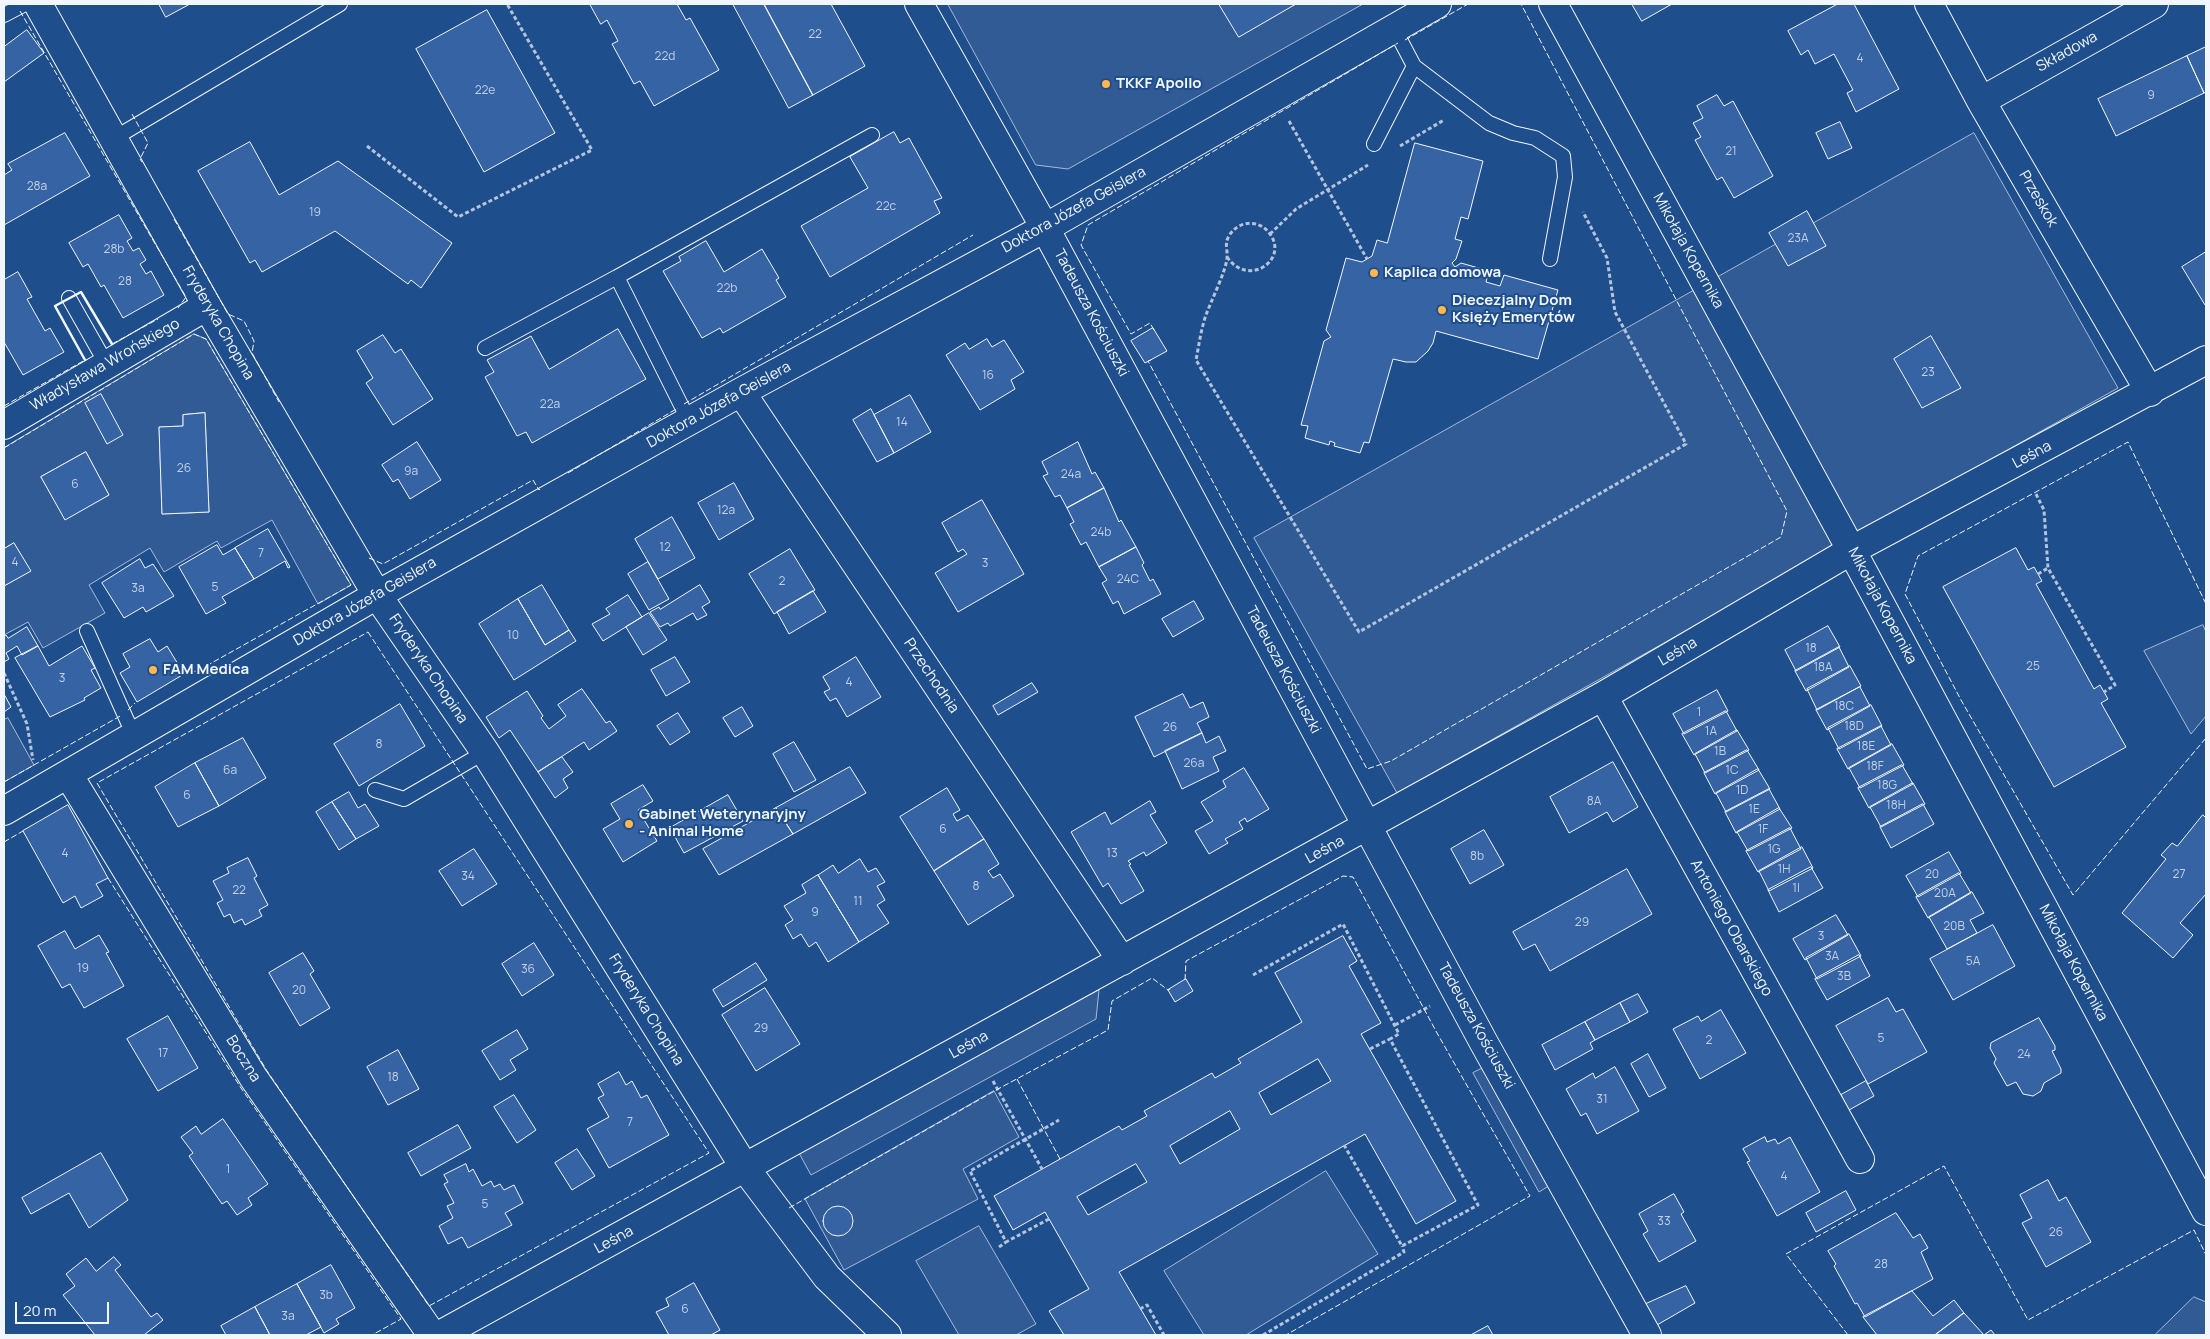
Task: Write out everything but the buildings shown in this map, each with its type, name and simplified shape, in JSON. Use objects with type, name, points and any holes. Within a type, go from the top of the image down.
[{"type":"street","name":"Fryderyka Chopina","points":[[38,4],[207,306],[377,595],[485,752],[745,1168],[827,1277],[887,1335]]},
{"type":"street","name":"Tadeusza Kościuszki","points":[[919,4],[1045,228],[1484,1043],[1647,1335]]},
{"type":"street","name":"Doktora Józefa Geislera","points":[[4,810],[377,595],[741,392],[1045,228],[1437,4]]},
{"type":"street","name":"Mikołaja Kopernika","points":[[1553,4],[1852,550],[2206,1212]]},
{"type":"street","name":"Przeskok","points":[[1929,4],[1981,101],[2150,392]]},
{"type":"street","name":"Składowa","points":[[1981,101],[2154,4]]},
{"type":"street","name":"Władysława Wrońskiego","points":[[4,425],[207,306]]},
{"type":"street","name":"Leśna","points":[[440,1335],[1368,827],[1603,696],[1852,550],[2150,392],[2206,360]]},
{"type":"street","name":"Przechodnia","points":[[741,392],[1122,961]]},
{"type":"street","name":"Antoniego Obarskiego","points":[[1603,696],[1860,1159]]},
{"type":"street","name":"Boczna","points":[[68,774],[253,1076],[432,1335]]},
{"type":"lane","points":[[4,15],[25,4]]},
{"type":"lane","points":[[113,139],[340,4]]},
{"type":"lane","points":[[1394,28],[1414,66],[1489,123],[1513,133],[1535,138],[1563,156],[1565,177],[1550,259]]},
{"type":"lane","points":[[1374,144],[1414,66]]},
{"type":"lane","points":[[485,348],[872,135]]},
{"type":"lane","points":[[617,277],[689,421]]},
{"type":"lane","points":[[68,298],[107,365]]},
{"type":"lane","points":[[87,631],[134,736]]},
{"type":"lane","points":[[375,790],[404,799],[485,752]]},
{"type":"path","points":[[367,146],[458,216],[592,150],[507,4]]},
{"type":"path","points":[[1288,120],[1367,259]]},
{"type":"path","points":[[1394,150],[1444,120]]},
{"type":"path","points":[[1270,234],[1296,209],[1370,164]]},
{"type":"path","points":[[1228,257],[1238,269],[1254,271],[1262,268],[1273,257],[1274,241],[1270,234],[1258,224],[1250,223],[1235,228],[1226,241],[1228,257],[1205,317],[1196,360],[1358,632],[1686,444],[1615,312],[1607,258],[1565,177]]},
{"type":"path","points":[[2036,494],[2044,510],[2048,568],[2115,685],[2104,692]]},
{"type":"path","points":[[2038,574],[2048,568]]},
{"type":"path","points":[[4,674],[27,724],[34,765]]},
{"type":"path","points":[[1253,975],[1343,924],[1399,1034],[1370,1049]]},
{"type":"path","points":[[1395,1025],[1432,1005]]},
{"type":"path","points":[[1390,1040],[1478,1205],[1402,1246]]},
{"type":"path","points":[[993,1081],[1042,1169]]},
{"type":"path","points":[[1006,1242],[970,1171],[1059,1120]]},
{"type":"path","points":[[1263,1335],[1404,1252],[1344,1145]]},
{"type":"path","points":[[999,1247],[1049,1219]]},
{"type":"path","points":[[1140,1308],[1147,1305],[1164,1335]]},
{"type":"shaded area","name":"TKKF Apollo","points":[[948,4],[1363,4],[1068,169],[1036,165]]},
{"type":"shaded area","points":[[1974,133],[2118,388],[1397,793],[1254,538]]},
{"type":"shaded area","points":[[194,334],[206,339],[351,585],[318,604],[272,520],[221,548],[217,541],[164,572],[150,548],[89,585],[105,613],[43,648],[28,622],[4,635],[4,586],[30,571],[14,543],[4,549],[4,448]],"holes":[[[205,413],[209,512],[162,514],[159,427],[183,426],[183,415]],[[86,452],[109,495],[65,519],[41,477]]]},
{"type":"shaded area","points":[[2203,625],[2206,632],[2206,716],[2191,734],[2144,651]]},
{"type":"shaded area","points":[[8,718],[34,765],[4,782],[4,720]]},
{"type":"shaded area","points":[[1099,990],[1096,1019],[811,1175],[799,1153]]},
{"type":"shaded area","points":[[1485,1067],[1552,1184],[1539,1192],[1473,1073]]},
{"type":"shaded area","points":[[994,1091],[1019,1137],[963,1169],[978,1199],[844,1270],[805,1199]]},
{"type":"shaded area","points":[[1326,1171],[1378,1254],[1246,1335],[1204,1335],[1164,1271]]},
{"type":"shaded area","points":[[979,1226],[1036,1324],[1016,1335],[959,1335],[916,1261]]},
{"type":"shaded area","points":[[2194,1297],[2206,1302],[2206,1335],[2155,1335]]},
{"type":"fence","points":[[1405,40],[1468,4]]},
{"type":"fence","points":[[1151,360],[1148,361],[1367,769],[1391,761],[1781,537],[1787,511],[1521,4]]},
{"type":"fence","points":[[20,11],[186,297],[178,308]]},
{"type":"fence","points":[[1154,330],[1150,323],[1131,334],[1081,245],[1088,225],[1398,43]]},
{"type":"fence","points":[[132,114],[148,143],[140,159],[142,162]]},
{"type":"fence","points":[[174,219],[228,314],[244,321],[254,341],[252,353],[279,402]]},
{"type":"fence","points":[[684,404],[973,235]]},
{"type":"fence","points":[[112,344],[158,319]]},
{"type":"fence","points":[[4,448],[194,334],[206,339],[351,585],[199,670],[190,673]]},
{"type":"fence","points":[[4,406],[85,360]]},
{"type":"fence","points":[[568,473],[678,408]]},
{"type":"fence","points":[[2206,604],[2128,442],[1918,556],[1905,594],[1961,700],[2073,895],[2206,738]]},
{"type":"fence","points":[[369,558],[383,564],[533,480],[540,489]]},
{"type":"fence","points":[[368,632],[709,1153],[429,1306],[267,1071],[97,783],[368,632]]},
{"type":"fence","points":[[128,710],[135,703]]},
{"type":"fence","points":[[4,782],[122,715]]},
{"type":"fence","points":[[4,842],[23,831]]},
{"type":"fence","points":[[1185,980],[1186,961],[1343,876],[1353,877],[1437,1033],[1530,1196],[1286,1335]]},
{"type":"fence","points":[[108,878],[241,1088],[401,1319],[372,1335]]},
{"type":"fence","points":[[789,1208],[998,1089],[1108,1030],[1112,1001],[1152,978],[1168,990],[1170,989]]},
{"type":"fence","points":[[1017,1079],[1060,1159]]},
{"type":"fence","points":[[1848,1335],[1786,1254],[1944,1166],[2028,1320],[2194,1230],[2206,1255]]},
{"type":"wall","points":[[85,360],[55,306],[81,292],[112,344]]},
{"type":"place","name":"TKKF Apollo","points":[[1106,84]]},
{"type":"place","name":"Kaplica domowa","points":[[1374,273]]},
{"type":"place","name":"Diecezjalny Dom Księży Emerytów","points":[[1442,310]]},
{"type":"place","name":"FAM Medica","points":[[153,670]]},
{"type":"place","name":"Gabinet Weterynaryjny - Animal Home","points":[[629,824]]}]
